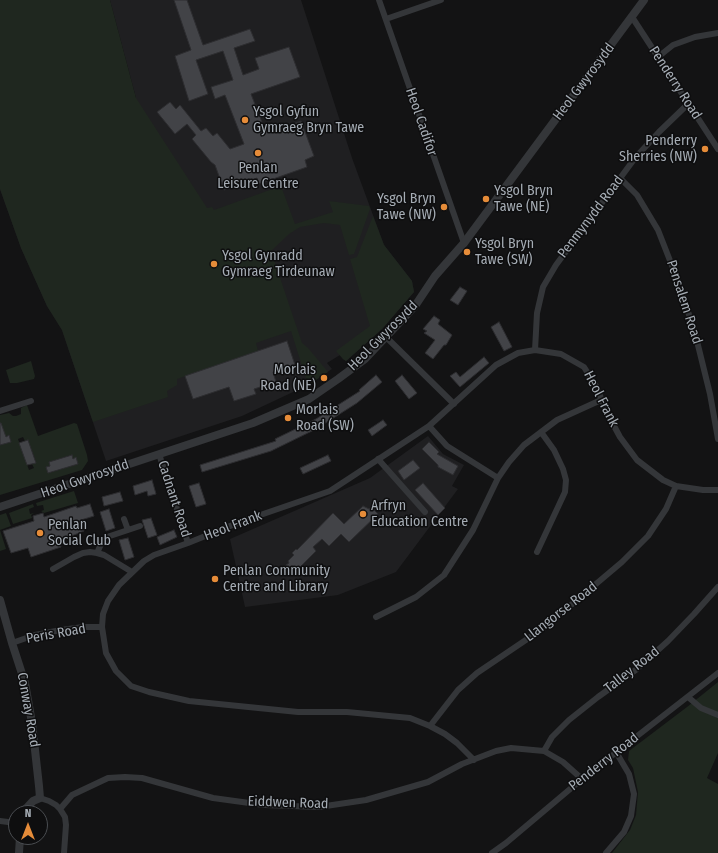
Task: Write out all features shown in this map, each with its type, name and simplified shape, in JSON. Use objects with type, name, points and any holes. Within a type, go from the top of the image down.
[{"type":"street","name":"Heol Cadifor","points":[[379,0],[464,243]]},
{"type":"street","points":[[386,19],[440,0]]},
{"type":"street","name":"Heol Gwyrosydd","points":[[0,507],[253,423],[309,399],[365,358],[415,306],[436,276],[464,243],[644,0]]},
{"type":"street","name":"Penderry Road","points":[[632,17],[718,149]]},
{"type":"street","points":[[658,57],[673,45],[695,37],[718,33]]},
{"type":"street","name":"Penmynydd Road","points":[[535,350],[537,313],[543,287],[556,265],[640,153],[688,104]]},
{"type":"street","name":"Pensalem Road","points":[[620,178],[637,195],[658,230],[678,280],[695,333],[710,394],[718,439]]},
{"type":"street","points":[[386,337],[454,404]]},
{"type":"street","name":"Heol Frank","points":[[474,760],[457,743],[430,726],[410,718],[347,712],[298,712],[189,701],[149,692],[131,686],[116,671],[106,652],[102,627],[103,614],[108,600],[119,585],[132,572],[144,561],[154,555],[188,544],[240,522],[330,491],[429,426],[496,365],[518,353],[535,350],[561,354],[584,367],[596,386],[601,400],[620,437],[637,460],[663,480],[676,486],[703,490],[718,490]]},
{"type":"street","points":[[376,617],[416,597],[444,575],[473,530],[498,478],[508,462],[524,445],[557,420],[601,400]]},
{"type":"street","points":[[0,411],[31,401]]},
{"type":"street","points":[[429,426],[447,446],[498,478]]},
{"type":"street","points":[[537,552],[565,492],[566,480],[564,469],[554,450],[541,432]]},
{"type":"street","name":"Cadnant Road","points":[[160,454],[188,544]]},
{"type":"street","points":[[378,459],[425,512]]},
{"type":"street","name":"Llangorse Road","points":[[430,726],[458,690],[477,673],[545,627],[622,562],[648,536],[666,509],[676,486]]},
{"type":"street","points":[[124,519],[128,530]]},
{"type":"street","points":[[97,553],[102,542],[107,537],[140,526]]},
{"type":"street","points":[[53,569],[83,553],[97,553],[132,572]]},
{"type":"street","name":"Talley Road","points":[[544,751],[552,737],[569,720],[647,659],[684,625],[718,587]]},
{"type":"street","name":"Conway Road","points":[[1,604],[12,643],[26,683],[32,722],[40,798]]},
{"type":"street","name":"Peris Road","points":[[12,643],[35,635],[62,630],[83,627],[102,627]]},
{"type":"street","name":"Penderry Road","points":[[492,853],[582,779],[718,673]]},
{"type":"street","points":[[688,697],[701,708],[718,715]]},
{"type":"street","name":"Eiddwen Road","points":[[60,809],[72,796],[78,792],[108,778],[125,777],[142,778],[213,798],[264,805],[319,807],[366,800],[428,782],[462,764],[496,751],[511,748],[544,751],[563,762],[582,779]]},
{"type":"street","points":[[606,853],[624,832],[631,816],[634,794],[629,774],[616,752]]},
{"type":"street","points":[[29,805],[33,801],[40,798],[49,800],[60,809],[65,817],[66,825],[64,853]]},
{"type":"shaded area","name":"Ysgol Gynradd Gymraeg Tirdeunaw","points":[[0,0],[110,0],[136,98],[207,208],[212,207],[214,210],[281,186],[295,224],[333,212],[329,201],[369,206],[370,209],[354,254],[349,255],[340,225],[324,223],[300,227],[289,234],[271,251],[302,343],[328,372],[308,385],[291,331],[256,343],[258,351],[177,379],[177,385],[167,391],[168,397],[93,422],[62,330],[47,306],[21,248],[0,189]]},
{"type":"shaded area","name":"Ysgol Gynradd Gymraeg Tirdeunaw","points":[[110,0],[301,0],[352,158],[384,245],[412,281],[414,292],[382,329],[346,361],[340,355],[327,363],[332,369],[308,385],[242,416],[106,461],[62,330],[47,306],[21,248],[0,189],[136,98]]},
{"type":"shaded area","points":[[373,216],[384,245],[412,281],[414,292],[382,329],[346,361],[336,351],[370,326],[350,259],[357,257]]},
{"type":"shaded area","points":[[31,361],[35,376],[34,379],[10,383],[6,370]]},
{"type":"shaded area","points":[[27,405],[38,436],[74,423],[77,424],[88,461],[82,470],[0,495],[0,445],[11,441],[9,435],[6,437],[0,434],[0,415],[9,413],[16,416],[21,414],[21,408]],"holes":[[[23,437],[25,441],[28,440],[36,462],[32,464],[34,468],[29,470],[18,439]],[[71,455],[73,459],[76,458],[78,464],[49,473],[46,467],[50,466],[49,462]]]},
{"type":"shaded area","name":"Arfryn Education Centre","points":[[428,436],[443,454],[464,465],[452,486],[458,489],[396,572],[338,595],[245,607],[230,539],[370,478]]},
{"type":"shaded area","points":[[74,491],[78,503],[44,513],[41,511],[44,510],[43,505],[37,506],[36,503]]},
{"type":"shaded area","points":[[33,504],[34,507],[29,509],[30,514],[34,513],[31,515],[32,518],[13,524],[9,513]]},
{"type":"shaded area","points":[[6,513],[11,526],[0,530],[0,515]]},
{"type":"shaded area","points":[[0,530],[6,549],[0,551]]},
{"type":"shaded area","points":[[718,682],[718,753],[707,778],[718,784],[718,853],[612,853],[630,830],[636,815],[638,792],[633,768],[628,760],[629,751]]},
{"type":"building","points":[[174,0],[187,0],[203,45],[250,29],[255,41],[234,48],[243,75],[259,69],[255,58],[289,47],[300,77],[251,94],[265,130],[283,123],[285,127],[301,121],[314,156],[305,160],[307,167],[259,184],[257,178],[224,190],[215,165],[192,139],[196,135],[187,124],[175,134],[157,112],[170,102],[176,109],[180,105],[201,131],[206,128],[213,136],[217,133],[230,149],[244,144],[225,95],[215,99],[211,87],[233,80],[223,51],[196,60],[208,94],[189,101],[175,56],[191,50]]},
{"type":"building","points":[[460,287],[467,291],[458,305],[450,300]]},
{"type":"building","points":[[434,316],[440,320],[438,324],[452,335],[446,345],[444,345],[433,359],[425,353],[435,340],[424,333],[427,331],[423,329]]},
{"type":"building","points":[[499,322],[512,347],[504,351],[491,327]]},
{"type":"building","points":[[287,341],[295,365],[273,372],[276,382],[254,389],[256,394],[234,401],[229,387],[193,399],[185,376]]},
{"type":"building","points":[[484,357],[489,363],[460,387],[450,376],[456,372],[460,377]]},
{"type":"building","points":[[376,375],[382,382],[357,403],[316,429],[271,451],[202,472],[200,465],[276,441],[275,439],[316,419],[360,391],[359,390]]},
{"type":"building","points":[[402,375],[417,393],[409,399],[395,381]]},
{"type":"building","points":[[383,420],[387,425],[372,436],[368,430]]},
{"type":"building","points":[[0,423],[6,437],[9,435],[11,442],[0,445]]},
{"type":"building","points":[[28,440],[36,463],[27,465],[19,443]]},
{"type":"building","points":[[429,442],[439,452],[437,454],[458,466],[453,475],[438,467],[438,465],[422,449]]},
{"type":"building","points":[[72,455],[73,459],[76,457],[78,464],[48,473],[46,467],[50,466],[49,462]]},
{"type":"building","points":[[328,455],[331,461],[303,474],[300,468]]},
{"type":"building","points":[[413,460],[420,468],[404,480],[398,471]]},
{"type":"building","points":[[152,480],[156,494],[148,496],[147,491],[135,495],[133,486]]},
{"type":"building","points":[[199,483],[206,504],[196,507],[189,486]]},
{"type":"building","points":[[423,483],[445,508],[438,515],[415,490]]},
{"type":"building","points":[[120,492],[123,501],[104,506],[102,497]]},
{"type":"building","name":"Penlan Social Club","points":[[90,504],[94,516],[81,520],[84,531],[59,541],[61,547],[31,557],[28,548],[11,553],[3,531],[34,521],[33,516],[43,513],[44,517],[76,506],[77,508]]},
{"type":"building","points":[[363,506],[369,509],[371,507],[378,514],[349,542],[341,534],[329,546],[322,539],[313,547],[316,551],[294,573],[286,565],[294,555],[292,553],[296,549],[297,550],[333,513],[344,524]]},
{"type":"building","points":[[109,509],[115,528],[106,531],[100,512]]},
{"type":"building","points":[[151,518],[157,535],[148,538],[142,520]]},
{"type":"building","points":[[174,530],[177,537],[160,545],[157,537]]},
{"type":"building","points":[[128,538],[134,557],[125,560],[119,540]]},
{"type":"place","name":"Ysgol Gyfun Gymraeg Bryn Tawe","points":[[245,120]]},
{"type":"place","name":"Penderry Sherries (NW)","points":[[705,149]]},
{"type":"place","name":"Penlan Leisure Centre","points":[[258,153]]},
{"type":"place","name":"Ysgol Bryn Tawe (NE)","points":[[486,199]]},
{"type":"place","name":"Ysgol Bryn Tawe (NW)","points":[[444,207]]},
{"type":"place","name":"Ysgol Bryn Tawe (SW)","points":[[467,252]]},
{"type":"place","name":"Ysgol Gynradd Gymraeg Tirdeunaw","points":[[214,264]]},
{"type":"place","name":"Morlais Road (NE)","points":[[324,378]]},
{"type":"place","name":"Morlais Road (SW)","points":[[288,418]]},
{"type":"place","name":"Arfryn Education Centre","points":[[363,514]]},
{"type":"place","name":"Penlan Social Club","points":[[40,533]]},
{"type":"place","name":"Penlan Community Centre and Library","points":[[215,579]]}]
